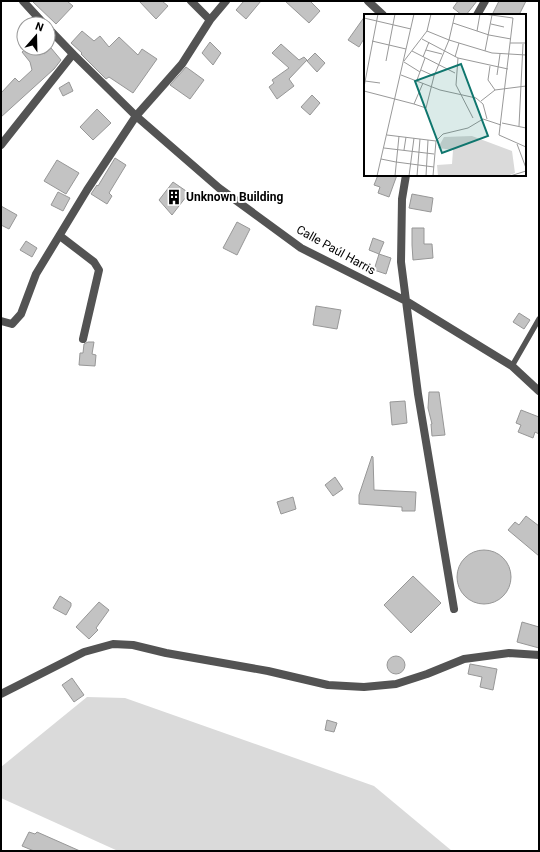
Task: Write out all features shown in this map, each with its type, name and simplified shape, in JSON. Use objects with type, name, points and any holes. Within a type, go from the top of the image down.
[{"type":"street","points":[[23,1],[37,16]]},
{"type":"street","points":[[191,1],[210,20]]},
{"type":"street","points":[[1,321],[12,324],[21,314],[36,274],[87,190],[136,116],[182,64],[210,20],[226,1]]},
{"type":"street","points":[[368,1],[382,14]]},
{"type":"street","points":[[478,14],[485,1]]},
{"type":"street","name":"Calle Paúl Harris","points":[[56,36],[136,116],[219,188],[301,248],[406,301],[512,366],[539,391]]},
{"type":"street","points":[[1,145],[73,54]]},
{"type":"street","points":[[406,176],[402,199],[401,262],[418,394],[454,609]]},
{"type":"street","points":[[60,236],[94,262],[99,270],[83,339]]},
{"type":"street","points":[[1,694],[84,652],[113,644],[133,645],[166,653],[268,671],[328,685],[364,687],[396,684],[427,674],[464,659],[508,653],[539,655]]},
{"type":"lane","points":[[512,366],[539,319]]},
{"type":"shaded area","points":[[87,697],[125,698],[374,786],[452,851],[118,851],[1,798],[1,767]]},
{"type":"building","points":[[32,1],[67,1],[73,6],[56,24],[56,16],[48,16]]},
{"type":"building","points":[[139,1],[162,1],[168,6],[156,19]]},
{"type":"building","points":[[244,1],[261,1],[246,19],[236,10]]},
{"type":"building","points":[[285,1],[310,1],[320,11],[309,23]]},
{"type":"building","points":[[458,1],[477,1],[467,14],[461,14],[453,8]]},
{"type":"building","points":[[499,1],[526,1],[520,14],[492,14]]},
{"type":"building","points":[[364,17],[364,39],[359,47],[348,40]]},
{"type":"building","points":[[82,31],[94,41],[100,36],[109,47],[119,37],[138,55],[142,49],[157,59],[133,93],[109,77],[106,79],[71,43]]},
{"type":"building","points":[[210,42],[221,53],[213,65],[202,53]]},
{"type":"building","points":[[281,44],[299,60],[304,57],[307,60],[289,79],[294,86],[277,99],[269,87],[274,83],[272,80],[289,68],[272,53]]},
{"type":"building","points":[[315,53],[325,63],[317,72],[307,61]]},
{"type":"building","points":[[56,54],[61,60],[54,69],[1,117],[1,93],[15,78],[19,82],[32,70],[30,62],[25,56],[56,56]]},
{"type":"building","points":[[186,67],[204,80],[190,99],[170,85]]},
{"type":"building","points":[[69,82],[73,91],[63,96],[59,88]]},
{"type":"building","points":[[312,95],[320,103],[310,115],[301,107]]},
{"type":"building","points":[[97,109],[111,123],[93,140],[80,127]]},
{"type":"building","points":[[115,158],[126,165],[109,193],[112,196],[107,204],[91,194],[97,185],[98,186]]},
{"type":"building","points":[[57,160],[79,173],[66,194],[44,181]]},
{"type":"building","points":[[378,176],[397,176],[389,197],[378,193],[380,187],[374,185]]},
{"type":"building","name":"Unknown Building","points":[[173,182],[189,193],[172,215],[159,200]]},
{"type":"building","points":[[58,192],[70,198],[63,211],[51,205]]},
{"type":"building","points":[[412,194],[433,198],[431,212],[409,208]]},
{"type":"building","points":[[1,206],[17,215],[9,229],[1,225]]},
{"type":"building","points":[[237,222],[250,229],[237,255],[223,248]]},
{"type":"building","points":[[412,228],[424,228],[424,244],[432,244],[433,258],[413,260]]},
{"type":"building","points":[[373,238],[384,242],[379,254],[369,250]]},
{"type":"building","points":[[26,241],[37,248],[32,257],[20,250]]},
{"type":"building","points":[[379,254],[391,258],[386,274],[374,270]]},
{"type":"building","points":[[316,306],[341,310],[337,329],[313,325]]},
{"type":"building","points":[[519,313],[530,320],[524,329],[513,322]]},
{"type":"building","points":[[94,342],[92,354],[96,355],[95,366],[79,365],[80,353],[83,353],[84,344]]},
{"type":"building","points":[[429,392],[439,392],[445,435],[432,436],[432,424],[428,408]]},
{"type":"building","points":[[405,401],[407,423],[392,425],[390,402]]},
{"type":"building","points":[[521,410],[539,417],[539,434],[535,432],[533,438],[518,432],[521,425],[516,423]]},
{"type":"building","points":[[372,456],[374,490],[416,492],[415,511],[402,511],[402,507],[359,504],[359,495]]},
{"type":"building","points":[[335,477],[343,489],[333,496],[325,485]]},
{"type":"building","points":[[293,497],[296,509],[281,514],[277,502]]},
{"type":"building","points":[[526,516],[539,526],[539,556],[508,530],[515,522],[519,525]]},
{"type":"building","points":[[484,550],[494,552],[503,558],[509,567],[511,577],[509,587],[503,596],[494,602],[484,604],[474,602],[465,596],[459,587],[457,577],[459,567],[465,558],[474,552]]},
{"type":"building","points":[[413,576],[441,603],[411,633],[384,605]]},
{"type":"building","points":[[60,596],[71,603],[66,615],[53,608]]},
{"type":"building","points":[[99,602],[109,610],[96,628],[98,630],[89,639],[76,627]]},
{"type":"building","points":[[522,622],[539,627],[539,648],[517,642]]},
{"type":"building","points":[[396,656],[402,659],[405,665],[402,671],[396,674],[390,671],[387,665],[390,659]]},
{"type":"building","points":[[470,664],[497,669],[493,690],[480,687],[482,677],[468,674]]},
{"type":"building","points":[[72,678],[84,695],[74,702],[62,685]]},
{"type":"building","points":[[327,720],[337,723],[334,732],[325,730]]},
{"type":"building","points":[[29,832],[35,834],[37,832],[80,851],[34,851],[22,846]]},
{"type":"place","name":"Unknown Building","points":[[174,197]]}]
